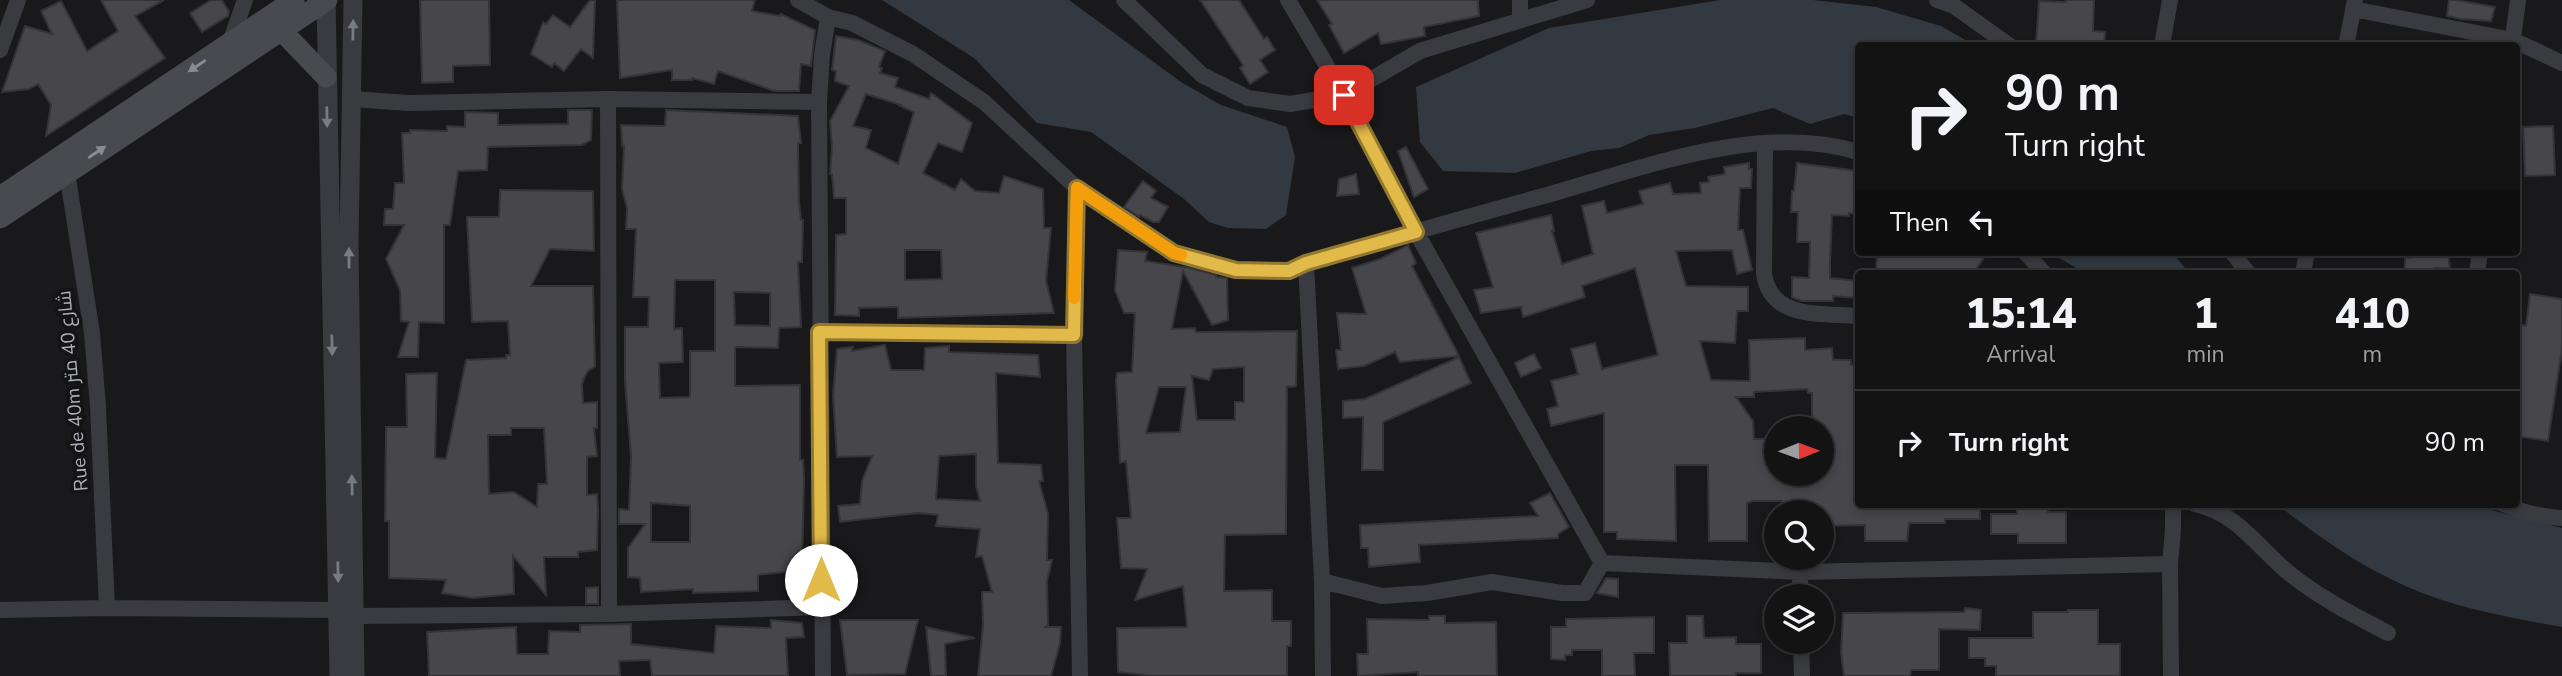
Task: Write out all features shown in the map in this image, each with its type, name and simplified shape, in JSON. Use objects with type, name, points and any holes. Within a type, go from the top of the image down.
[{"type":"main road","points":[[0,197],[294,0]]},
{"type":"main road","points":[[0,218],[326,0]]},
{"type":"main road","points":[[281,30],[326,77]]},
{"type":"street","points":[[0,50],[18,0]]},
{"type":"street","points":[[229,45],[245,0]]},
{"type":"street","points":[[326,0],[326,77],[347,613],[355,676]]},
{"type":"street","points":[[339,676],[347,613],[353,0]]},
{"type":"street","points":[[798,0],[828,17],[852,23],[913,54],[984,102],[1077,188],[1174,253],[1236,270],[1289,271],[1306,263],[1709,150],[1805,142],[1855,151]]},
{"type":"street","points":[[1124,0],[1202,75],[1248,98],[1290,104],[1344,95],[1420,51],[1587,0]]},
{"type":"street","points":[[1288,0],[1344,95],[1416,232],[1602,564]]},
{"type":"street","points":[[1520,0],[1520,19]]},
{"type":"street","points":[[1937,0],[1954,6],[2004,42]]},
{"type":"street","points":[[2163,42],[2170,0]]},
{"type":"street","points":[[2512,42],[2518,0]]},
{"type":"street","points":[[2347,42],[2354,5],[2508,42]]},
{"type":"street","points":[[823,676],[819,102],[828,17]]},
{"type":"street","points":[[2520,46],[2562,63]]},
{"type":"street","points":[[352,99],[409,103],[608,99],[819,102]]},
{"type":"street","points":[[608,99],[609,614]]},
{"type":"street","points":[[1765,145],[1766,287],[1772,297],[1795,310],[1855,316]]},
{"type":"street","name":"Rue de 40m شارع 40 متر","points":[[67,172],[92,333],[107,608]]},
{"type":"street","points":[[1077,188],[1074,335],[1080,676]]},
{"type":"street","points":[[2029,256],[2041,270]]},
{"type":"street","points":[[2235,256],[2246,270]]},
{"type":"street","points":[[1306,263],[1322,580],[1323,676]]},
{"type":"street","points":[[819,332],[1074,335]]},
{"type":"street","points":[[2171,676],[2170,564],[2173,508]]},
{"type":"street","points":[[2208,508],[2234,520],[2290,574],[2344,610],[2388,633]]},
{"type":"street","points":[[2513,508],[2547,518],[2562,518]]},
{"type":"street","points":[[1602,564],[1800,572],[2170,564]]},
{"type":"street","points":[[1322,580],[1382,596],[1427,593],[1492,582],[1562,593],[1585,593],[1602,564]]},
{"type":"street","points":[[1800,572],[1800,584]]},
{"type":"street","points":[[0,610],[107,608],[347,613],[609,614],[821,607]]},
{"type":"street","points":[[1801,654],[1802,676]]},
{"type":"shaded area","points":[[882,0],[1069,0],[1181,82],[1221,105],[1287,127],[1295,157],[1286,215],[1266,229],[1228,228],[1209,222],[1184,199],[1091,132],[1037,123],[974,58]]},
{"type":"shaded area","points":[[1720,0],[1813,0],[1876,7],[1941,26],[1969,42],[1855,42],[1855,117],[1844,114],[1810,124],[1773,108],[1695,128],[1649,135],[1619,148],[1591,151],[1515,173],[1443,171],[1420,142],[1416,87],[1549,28]]},
{"type":"shaded area","points":[[2056,256],[2175,256],[2187,270],[2080,270]]},
{"type":"shaded area","points":[[2282,508],[2483,508],[2562,528],[2562,627],[2470,608],[2426,594],[2369,568]]},
{"type":"building","points":[[101,0],[164,0],[135,16],[165,58],[46,136],[51,105],[38,84],[29,89],[2,92],[25,26],[52,34],[41,11],[61,1],[87,51],[118,31]]},
{"type":"building","points":[[211,0],[222,0],[229,12],[228,16],[202,32],[190,13]]},
{"type":"building","points":[[420,0],[489,0],[490,65],[453,66],[453,82],[422,83]]},
{"type":"building","points":[[590,0],[595,0],[593,58],[581,49],[564,71],[554,63],[552,67],[531,54],[543,22],[546,24],[553,15],[570,27]]},
{"type":"building","points":[[617,0],[755,0],[752,11],[781,14],[815,30],[811,66],[801,64],[799,91],[774,91],[718,71],[714,84],[692,78],[672,80],[672,70],[620,78]]},
{"type":"building","points":[[1200,0],[1239,0],[1264,39],[1267,37],[1275,50],[1260,60],[1268,72],[1250,84],[1240,68],[1243,65]]},
{"type":"building","points":[[1317,0],[1478,0],[1479,16],[1424,27],[1425,36],[1381,44],[1378,33],[1344,53],[1329,25],[1332,24]]},
{"type":"building","points":[[2094,0],[2093,31],[2105,32],[2104,42],[2036,42],[2039,1]]},
{"type":"building","points":[[2449,0],[2495,7],[2491,21],[2447,16]]},
{"type":"building","points":[[836,36],[858,40],[885,51],[879,67],[882,68],[880,73],[898,78],[895,87],[929,99],[931,93],[972,123],[962,152],[938,143],[923,173],[955,190],[961,179],[975,191],[999,193],[1004,176],[1043,189],[1044,228],[1051,228],[1046,281],[1054,313],[898,318],[898,307],[859,308],[859,316],[835,315],[836,235],[846,234],[846,198],[834,198],[830,174],[830,121],[849,86],[835,81],[836,71],[832,70]],"holes":[[[866,94],[914,112],[898,164],[866,148],[871,130],[853,126]],[[905,250],[941,250],[942,279],[905,280]]]},
{"type":"building","points":[[568,110],[592,110],[591,140],[582,145],[488,147],[487,170],[458,171],[450,225],[444,225],[444,323],[419,322],[418,357],[398,357],[409,322],[401,321],[400,290],[386,259],[404,225],[384,225],[385,209],[393,209],[395,183],[404,183],[402,133],[410,133],[410,130],[447,131],[447,126],[465,127],[465,112],[498,113],[498,125],[568,124]]},
{"type":"building","points":[[666,110],[798,116],[801,143],[798,143],[799,201],[803,220],[802,262],[798,262],[801,327],[779,328],[778,348],[736,347],[735,350],[735,386],[800,385],[800,460],[803,460],[804,478],[802,570],[758,575],[758,591],[693,593],[693,589],[641,592],[640,578],[628,577],[628,548],[645,524],[619,524],[619,509],[629,510],[631,456],[625,381],[625,327],[648,327],[649,297],[633,297],[636,229],[626,229],[621,125],[665,126]],"holes":[[[675,280],[715,280],[715,351],[690,351],[690,397],[660,398],[659,363],[683,362],[682,328],[674,329]],[[734,292],[770,293],[770,326],[735,325]],[[651,503],[690,506],[690,542],[651,542]]]},
{"type":"building","points":[[2553,126],[2555,175],[2525,176],[2523,127]]},
{"type":"building","points":[[1406,147],[1428,189],[1414,197],[1398,151]]},
{"type":"building","points":[[1749,163],[1749,169],[1752,169],[1751,188],[1740,188],[1738,230],[1743,230],[1752,270],[1737,274],[1732,250],[1676,251],[1686,286],[1748,287],[1748,311],[1737,311],[1735,343],[1700,341],[1711,380],[1750,381],[1749,340],[1805,338],[1805,350],[1832,348],[1833,360],[1851,360],[1851,365],[1855,365],[1855,508],[1980,508],[1980,519],[1909,523],[1907,541],[1865,541],[1865,525],[1834,526],[1834,500],[1764,500],[1747,503],[1747,541],[1709,541],[1708,465],[1675,465],[1676,541],[1617,539],[1617,532],[1604,532],[1604,413],[1551,426],[1547,409],[1558,406],[1551,381],[1578,374],[1571,349],[1595,343],[1602,369],[1658,355],[1635,268],[1582,286],[1585,297],[1523,317],[1521,307],[1481,313],[1474,290],[1493,287],[1476,233],[1551,215],[1552,231],[1562,264],[1593,254],[1582,206],[1604,201],[1607,213],[1643,204],[1639,191],[1670,183],[1673,194],[1701,193],[1700,183],[1709,182],[1708,177],[1725,174],[1724,167]]},
{"type":"building","points":[[1797,163],[1855,171],[1855,214],[1832,215],[1830,278],[1855,281],[1855,298],[1833,296],[1833,301],[1802,301],[1792,297],[1792,277],[1809,278],[1810,242],[1797,242],[1798,212],[1791,212]]},
{"type":"building","points":[[1356,174],[1359,194],[1337,196],[1339,179]]},
{"type":"building","points":[[1143,181],[1156,191],[1151,198],[1168,207],[1159,222],[1140,215],[1139,217],[1124,207]]},
{"type":"building","points":[[500,190],[593,191],[594,251],[550,249],[531,286],[593,286],[595,366],[587,372],[582,384],[583,403],[597,402],[597,428],[594,428],[597,456],[587,457],[587,495],[597,494],[597,550],[578,552],[578,557],[544,557],[546,595],[513,556],[514,594],[472,598],[442,593],[446,580],[389,578],[389,521],[385,521],[386,427],[407,427],[406,374],[437,373],[435,458],[446,459],[466,360],[506,358],[506,355],[510,355],[508,321],[472,322],[467,217],[499,217]],"holes":[[[511,428],[544,428],[547,484],[538,484],[537,507],[514,492],[489,494],[488,435],[511,435]]]},
{"type":"building","points":[[1408,245],[1416,263],[1412,266],[1459,356],[1400,362],[1395,352],[1364,366],[1338,369],[1336,350],[1341,350],[1337,313],[1366,314],[1352,268],[1380,259]]},
{"type":"building","points":[[1118,250],[1147,252],[1145,261],[1190,268],[1227,278],[1228,320],[1212,325],[1183,271],[1172,329],[1195,328],[1196,332],[1297,331],[1296,386],[1287,387],[1286,534],[1225,535],[1224,591],[1272,590],[1272,621],[1291,621],[1291,646],[1287,646],[1287,676],[1154,676],[1118,672],[1117,628],[1187,627],[1183,586],[1135,600],[1147,569],[1121,568],[1117,518],[1131,518],[1126,461],[1120,463],[1116,380],[1117,373],[1132,372],[1135,313],[1124,313],[1115,290]],"holes":[[[1244,367],[1244,402],[1235,402],[1235,420],[1197,420],[1192,376],[1209,380],[1213,369]],[[1159,387],[1186,387],[1180,432],[1146,433]]]},
{"type":"building","points":[[1877,256],[1985,256],[1975,270],[1876,270]]},
{"type":"building","points":[[2448,256],[2450,268],[2405,269],[2405,258]]},
{"type":"building","points":[[2530,294],[2562,299],[2562,349],[2548,441],[2520,437],[2520,325],[2526,326]]},
{"type":"building","points":[[885,345],[891,370],[924,370],[925,348],[949,346],[949,352],[1038,355],[1040,377],[996,373],[998,463],[1041,465],[1043,481],[1039,481],[1048,514],[1047,560],[1052,560],[1047,581],[1048,626],[1044,627],[1061,627],[1060,643],[1051,676],[978,676],[983,625],[982,592],[992,592],[982,556],[976,557],[980,529],[936,526],[938,515],[919,513],[840,522],[838,506],[860,504],[862,481],[872,456],[837,457],[833,395],[837,349],[853,347],[852,351]],"holes":[[[976,454],[976,486],[980,501],[936,499],[939,456]]]},
{"type":"building","points":[[1534,354],[1541,368],[1521,377],[1515,363]]},
{"type":"building","points":[[1459,357],[1471,383],[1383,422],[1383,470],[1362,470],[1363,417],[1343,418],[1343,401],[1365,399]]},
{"type":"building","points":[[1550,493],[1569,527],[1558,534],[1558,538],[1419,545],[1420,562],[1369,567],[1368,548],[1361,548],[1360,525],[1538,516],[1530,503]]},
{"type":"building","points":[[2017,508],[2048,508],[2048,512],[2066,512],[2066,543],[2018,543],[2018,534],[1991,534],[1991,514],[2017,514]]},
{"type":"building","points":[[1606,578],[1618,579],[1618,597],[1597,593]]},
{"type":"building","points":[[598,587],[598,604],[586,604],[586,588]]},
{"type":"building","points":[[1965,608],[1981,610],[1980,630],[1939,629],[1939,670],[1911,670],[1910,676],[1844,676],[1841,653],[1843,613],[1964,612]]},
{"type":"building","points":[[2098,610],[2098,644],[2120,644],[2120,676],[1996,676],[1996,666],[1985,666],[1985,658],[1969,658],[1969,638],[2033,638],[2033,612]]},
{"type":"building","points":[[1429,616],[1445,616],[1445,623],[1496,622],[1497,676],[1418,676],[1418,672],[1358,676],[1357,654],[1368,654],[1367,619],[1429,620]]},
{"type":"building","points":[[1687,616],[1703,616],[1704,638],[1736,637],[1736,644],[1761,644],[1761,673],[1736,673],[1736,676],[1670,676],[1669,643],[1687,643]]},
{"type":"building","points":[[1654,617],[1654,653],[1634,653],[1635,676],[1602,676],[1602,650],[1572,650],[1572,655],[1565,655],[1565,660],[1551,659],[1551,627],[1566,627],[1566,619]]},
{"type":"building","points":[[771,620],[802,623],[804,637],[786,638],[788,676],[652,676],[650,660],[619,661],[620,676],[429,676],[427,632],[516,627],[517,654],[548,654],[549,631],[580,632],[580,625],[631,624],[631,644],[714,653],[716,626],[771,628]]},
{"type":"building","points":[[840,620],[918,620],[905,674],[847,675]]},
{"type":"building","points":[[926,627],[975,638],[945,644],[946,676],[931,676]]},
{"type":"slow traffic","points":[[1074,298],[1077,188],[1174,253],[1181,255]]},
{"type":"route","points":[[821,580],[819,332],[1074,335],[1077,188],[1174,253],[1236,270],[1289,271],[1306,263],[1416,232],[1344,95]]}]
